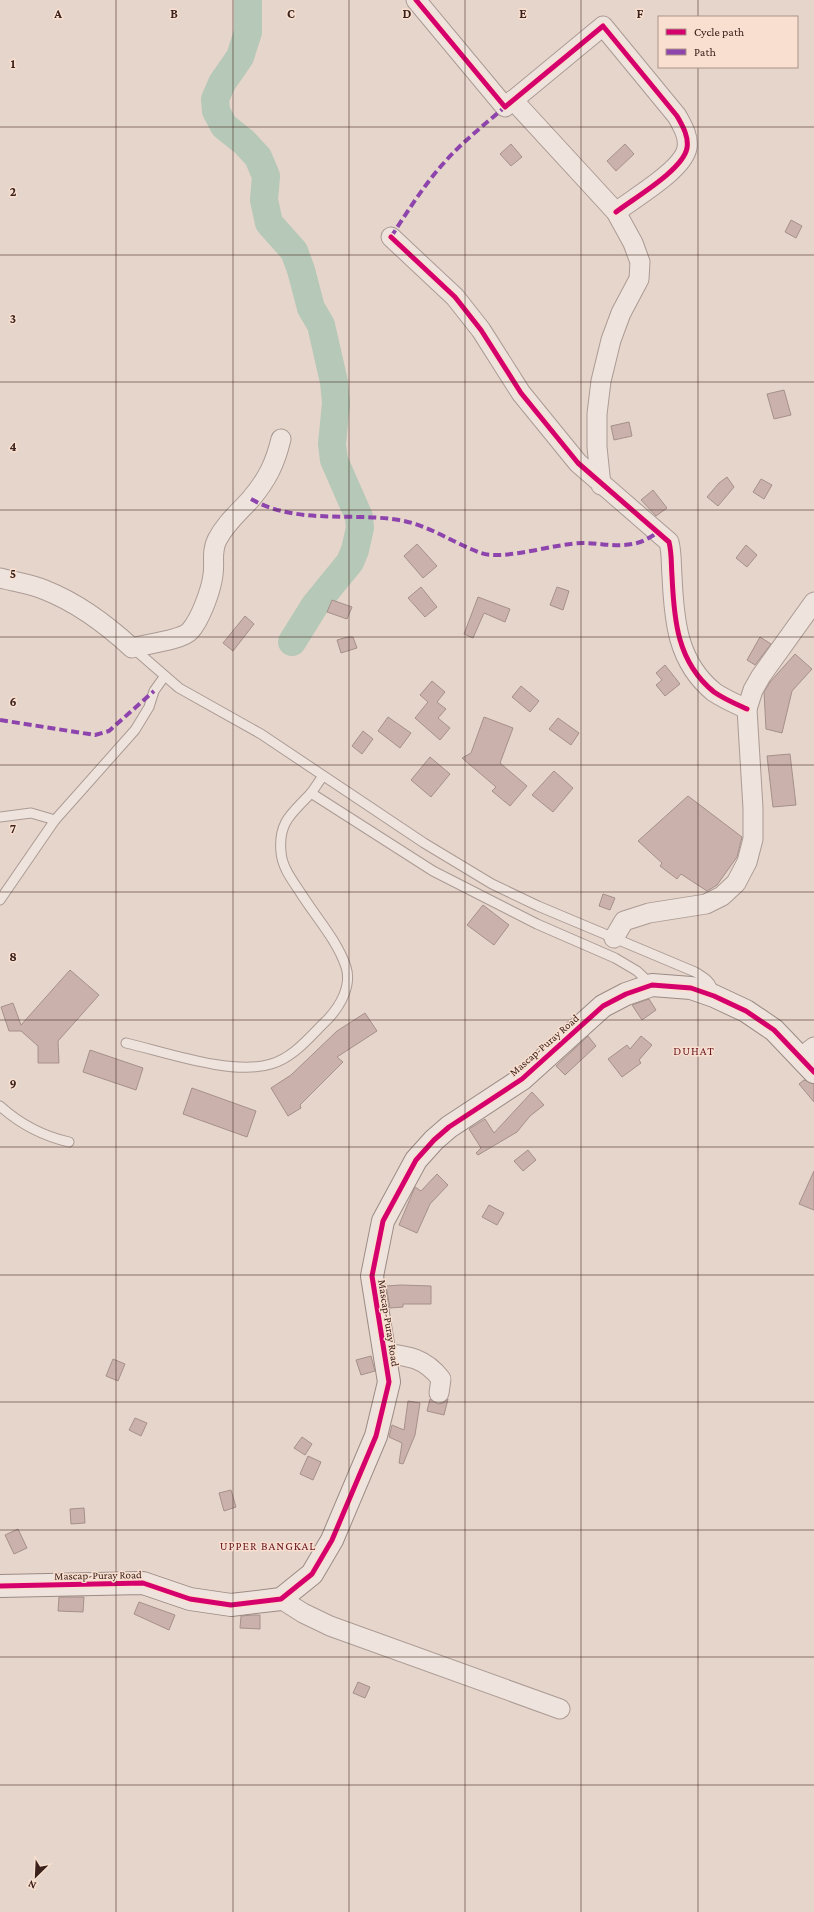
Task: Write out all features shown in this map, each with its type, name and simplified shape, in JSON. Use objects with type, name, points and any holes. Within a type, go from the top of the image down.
[{"type":"street","points":[[416,0],[505,107],[603,26],[676,116],[685,131],[687,148],[681,160],[669,172],[616,212]]},
{"type":"street","points":[[513,100],[616,212],[633,243],[640,262],[639,279],[621,313],[601,380],[597,447],[601,485]]},
{"type":"street","points":[[391,237],[456,297],[481,330],[521,393],[578,463],[601,485],[669,542],[672,556],[672,575],[679,640],[687,661],[698,677],[715,693],[747,710]]},
{"type":"street","points":[[0,578],[44,589],[76,604],[112,630],[132,648],[166,639],[179,638],[189,632],[197,622],[213,575],[212,552],[217,539],[226,525],[251,499],[267,477],[276,461],[281,439]]},
{"type":"street","points":[[614,938],[624,922],[649,913],[706,904],[722,896],[736,883],[747,862],[753,839],[753,808],[747,710],[753,690],[761,676],[814,602]]},
{"type":"street","name":"Mascap-Puray Road","points":[[0,1586],[143,1583],[190,1599],[231,1605],[281,1599],[312,1574],[332,1540],[376,1436],[389,1382],[372,1276],[383,1221],[416,1160],[449,1126],[522,1079],[603,1006],[626,994],[652,986],[691,988],[714,996],[746,1011],[774,1030],[810,1059]]},
{"type":"street","points":[[384,1354],[403,1356],[427,1364],[441,1379],[439,1393]]},
{"type":"street","points":[[281,1599],[303,1613],[330,1626],[560,1708]]},
{"type":"lane","points":[[132,648],[164,677],[179,688],[261,734],[424,843],[492,884],[695,972],[707,979],[713,987],[714,996]]},
{"type":"lane","points":[[0,900],[55,820],[135,730],[149,706],[154,691],[164,677]]},
{"type":"lane","points":[[126,1043],[211,1063],[247,1067],[272,1064],[296,1051],[338,1009],[346,989],[346,968],[337,949],[287,872],[281,853],[281,830],[289,814],[311,793],[323,776]]},
{"type":"lane","points":[[311,793],[433,871],[537,924],[615,958],[637,971],[652,986]]},
{"type":"lane","points":[[0,817],[31,813],[55,820]]},
{"type":"lane","points":[[0,1106],[18,1121],[34,1130],[52,1138],[69,1142]]},
{"type":"building","points":[[511,144],[522,157],[511,166],[500,154]]},
{"type":"building","points":[[625,144],[634,154],[616,171],[607,161]]},
{"type":"building","points":[[791,220],[802,226],[796,238],[785,232]]},
{"type":"building","points":[[784,390],[791,415],[774,419],[767,394]]},
{"type":"building","points":[[629,422],[632,436],[614,440],[611,426]]},
{"type":"building","points":[[727,477],[734,487],[718,506],[707,497],[719,483]]},
{"type":"building","points":[[761,479],[772,485],[764,499],[753,492]]},
{"type":"building","points":[[653,490],[667,508],[656,516],[641,500]]},
{"type":"building","points":[[417,544],[437,566],[423,578],[404,556]]},
{"type":"building","points":[[746,545],[757,555],[747,567],[736,558]]},
{"type":"building","points":[[421,587],[437,607],[425,617],[408,598]]},
{"type":"building","points":[[557,587],[569,591],[563,610],[550,605]]},
{"type":"building","points":[[478,597],[510,609],[505,622],[484,613],[473,638],[464,634]]},
{"type":"building","points":[[332,600],[352,607],[347,619],[327,612]]},
{"type":"building","points":[[245,616],[254,624],[233,651],[223,643]]},
{"type":"building","points":[[353,637],[357,648],[341,653],[337,640]]},
{"type":"building","points":[[760,637],[771,644],[755,665],[747,660]]},
{"type":"building","points":[[795,654],[812,669],[792,691],[782,733],[766,729],[764,692],[770,682]]},
{"type":"building","points":[[665,665],[680,684],[665,696],[656,685],[662,680],[656,673]]},
{"type":"building","points":[[432,681],[445,692],[437,702],[446,709],[438,718],[450,728],[440,740],[415,718],[428,702],[420,695]]},
{"type":"building","points":[[521,686],[539,701],[530,712],[512,697]]},
{"type":"building","points":[[388,717],[411,733],[400,748],[378,731]]},
{"type":"building","points":[[484,717],[513,728],[500,763],[527,786],[510,806],[492,791],[496,787],[462,758],[471,753]]},
{"type":"building","points":[[558,718],[579,733],[571,745],[549,729]]},
{"type":"building","points":[[363,731],[373,739],[362,754],[352,746]]},
{"type":"building","points":[[790,754],[796,805],[773,807],[767,756]]},
{"type":"building","points":[[430,757],[450,774],[431,797],[411,780]]},
{"type":"building","points":[[554,771],[573,788],[553,812],[532,795]]},
{"type":"building","points":[[688,796],[742,837],[737,857],[717,885],[707,891],[681,874],[677,879],[660,866],[662,863],[638,841]]},
{"type":"building","points":[[603,894],[615,898],[610,910],[599,906]]},
{"type":"building","points":[[483,905],[509,925],[494,945],[467,925]]},
{"type":"building","points":[[70,970],[99,995],[58,1041],[59,1063],[38,1063],[38,1046],[21,1031],[9,1031],[1,1007],[13,1003],[21,1025]]},
{"type":"building","points":[[649,999],[656,1010],[642,1020],[632,1005]]},
{"type":"building","points":[[365,1013],[377,1031],[337,1057],[343,1062],[300,1105],[301,1108],[288,1116],[271,1088],[291,1075],[337,1031]]},
{"type":"building","points":[[588,1036],[596,1046],[565,1075],[556,1066]]},
{"type":"building","points":[[641,1036],[652,1045],[639,1060],[641,1063],[622,1077],[608,1059],[627,1045],[630,1049]]},
{"type":"building","points":[[90,1050],[143,1068],[136,1090],[83,1072]]},
{"type":"building","points":[[804,1080],[814,1084],[814,1102],[799,1084]]},
{"type":"building","points":[[192,1088],[256,1111],[247,1137],[183,1114]]},
{"type":"building","points":[[532,1092],[544,1105],[530,1116],[517,1132],[478,1155],[476,1153],[481,1148],[469,1129],[485,1119],[494,1133]]},
{"type":"building","points":[[528,1150],[536,1160],[523,1171],[514,1161]]},
{"type":"building","points":[[814,1171],[814,1210],[799,1204]]},
{"type":"building","points":[[437,1174],[448,1185],[430,1204],[417,1233],[399,1225],[415,1187],[421,1191]]},
{"type":"building","points":[[489,1205],[504,1213],[497,1225],[482,1217]]},
{"type":"building","points":[[386,1286],[431,1286],[431,1304],[403,1304],[403,1307],[390,1308]]},
{"type":"building","points":[[371,1356],[375,1371],[361,1375],[356,1360]]},
{"type":"building","points":[[113,1359],[125,1364],[118,1381],[106,1376]]},
{"type":"building","points":[[430,1399],[438,1404],[443,1403],[448,1399],[444,1415],[427,1411]]},
{"type":"building","points":[[408,1401],[420,1403],[415,1435],[403,1464],[399,1463],[402,1443],[389,1437],[392,1425],[404,1430]]},
{"type":"building","points":[[135,1418],[147,1423],[141,1436],[129,1430]]},
{"type":"building","points":[[302,1437],[312,1444],[305,1455],[294,1448]]},
{"type":"building","points":[[308,1456],[321,1462],[313,1480],[300,1474]]},
{"type":"building","points":[[231,1490],[236,1507],[224,1511],[219,1493]]},
{"type":"building","points":[[84,1508],[85,1523],[71,1524],[70,1509]]},
{"type":"building","points":[[18,1529],[27,1548],[14,1554],[5,1535]]},
{"type":"building","points":[[59,1597],[84,1597],[83,1612],[58,1611]]},
{"type":"building","points":[[139,1602],[175,1615],[169,1630],[134,1614]]},
{"type":"building","points":[[260,1615],[260,1629],[240,1628],[241,1616]]},
{"type":"building","points":[[358,1682],[370,1687],[365,1698],[353,1693]]},
{"type":"waterway","points":[[248,0],[248,32],[240,57],[222,83],[215,99],[216,111],[224,126],[244,142],[258,157],[266,176],[264,200],[269,223],[294,251],[301,270],[311,308],[321,325],[334,382],[336,403],[332,444],[334,460],[359,517],[360,528],[355,550],[350,562],[315,605],[292,642]]},
{"type":"marked path","points":[[391,237],[435,173],[449,157],[505,107]]},
{"type":"marked path","points":[[251,499],[269,507],[305,515],[380,518],[410,522],[471,549],[491,555],[503,555],[583,543],[616,545],[630,544],[643,541],[659,532]]},
{"type":"marked path","points":[[0,720],[95,735],[109,731],[154,691]]},
{"type":"cycle path","points":[[416,0],[505,107],[603,26],[677,116],[685,131],[687,139],[687,148],[684,156],[677,165],[657,183],[616,212]]},
{"type":"cycle path","points":[[391,237],[455,297],[481,330],[521,393],[578,463],[669,542],[676,624],[685,654],[692,667],[714,692],[747,709]]},
{"type":"cycle path","points":[[0,1586],[143,1583],[190,1599],[231,1605],[281,1599],[312,1574],[332,1540],[376,1436],[389,1382],[372,1276],[383,1221],[416,1160],[434,1140],[449,1127],[522,1079],[603,1006],[626,994],[652,985],[691,988],[714,996],[746,1011],[774,1030],[814,1072]]},
{"type":"district","name":"DUHAT","points":[[694,1051]]},
{"type":"district","name":"UPPER BANGKAL","points":[[268,1546]]}]
